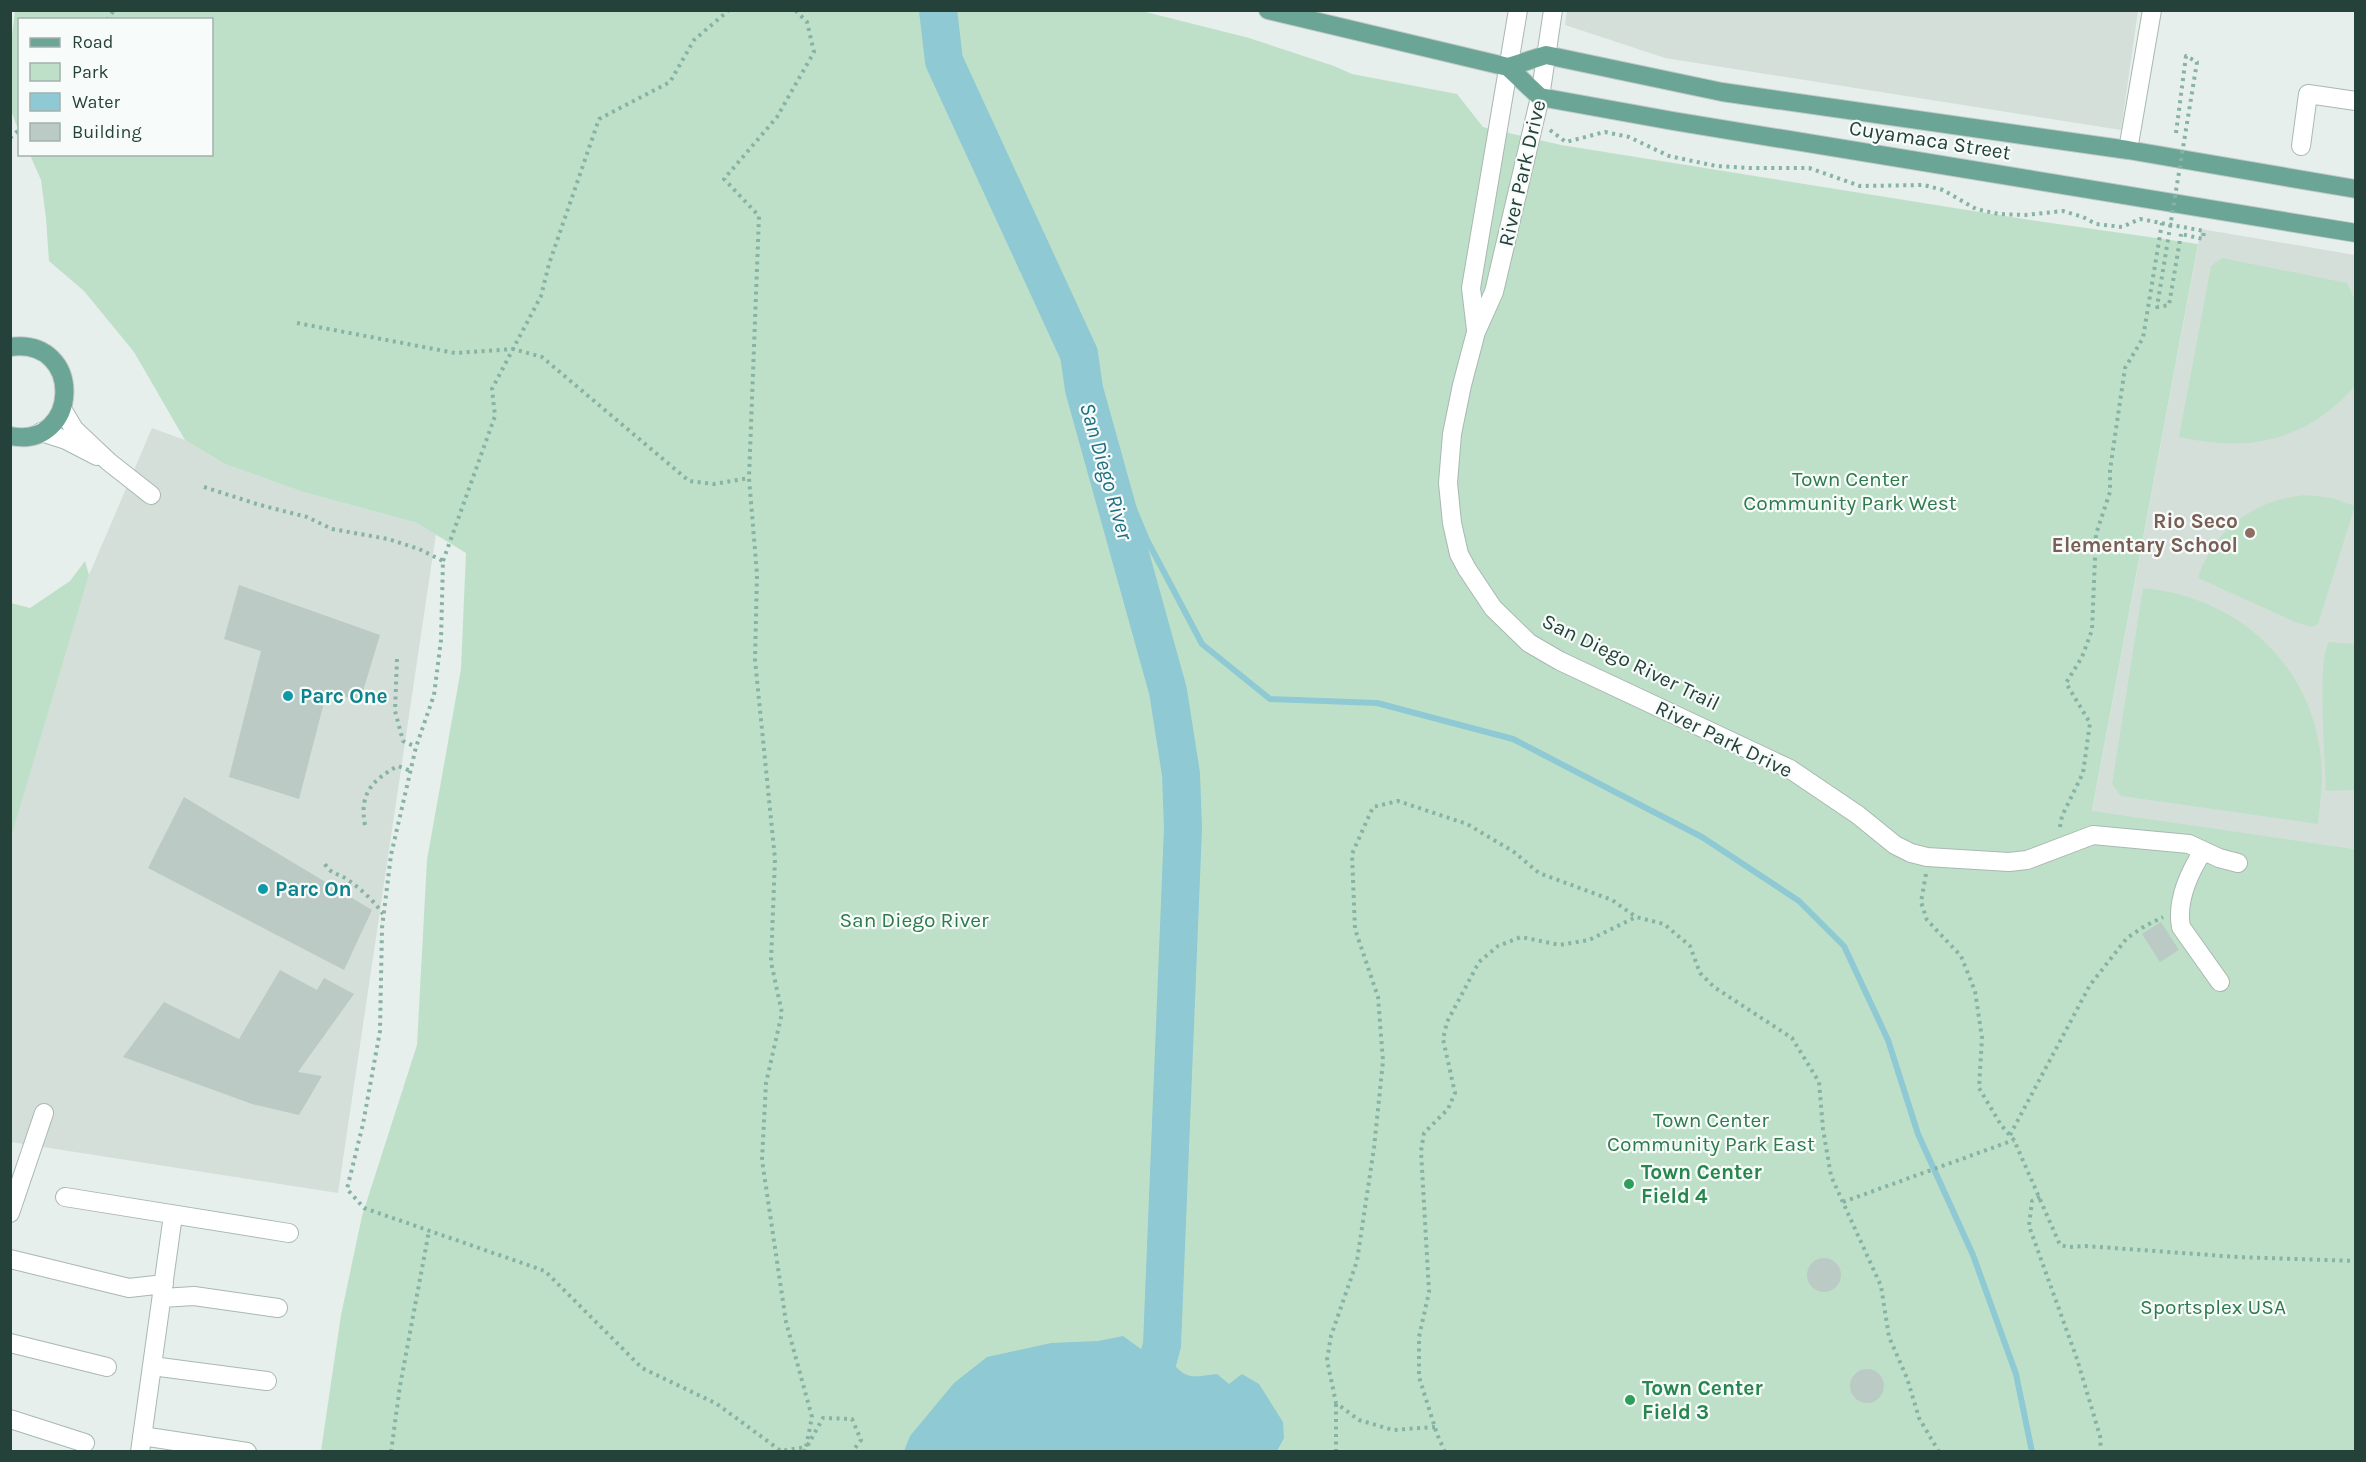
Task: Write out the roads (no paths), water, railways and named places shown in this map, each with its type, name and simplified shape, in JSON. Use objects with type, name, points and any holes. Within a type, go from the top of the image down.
[{"type":"main road","points":[[1273,12],[1508,67],[1540,97]]},
{"type":"main road","name":"Cuyamaca Street","points":[[1508,67],[1545,55],[1722,92],[2128,150],[2355,189]]},
{"type":"main road","name":"Cuyamaca Street","points":[[1540,97],[2355,233]]},
{"type":"main road","points":[[10,347],[25,346],[36,349],[54,361],[65,381],[66,392],[62,409],[52,424],[42,432],[25,437],[10,436]]},
{"type":"street","name":"River Park Drive","points":[[1476,332],[1471,288],[1518,10]]},
{"type":"street","name":"River Park Drive","points":[[1553,10],[1540,97],[1494,292],[1476,332],[1452,434],[1448,483],[1452,522],[1459,554],[1493,608],[1529,643],[1560,660],[1790,769],[1858,815],[1895,845],[1911,854],[2009,862],[2027,860],[2067,843],[2094,835],[2189,844],[2227,861],[2238,863]]},
{"type":"street","points":[[2128,150],[2152,10]]},
{"type":"street","points":[[2301,146],[2308,94],[2355,100]]},
{"type":"street","points":[[62,409],[74,429],[109,462],[151,495]]},
{"type":"street","points":[[42,432],[66,440],[75,447],[109,462]]},
{"type":"street","points":[[2203,851],[2187,882],[2180,910],[2181,927],[2220,982]]},
{"type":"street","points":[[11,1207],[44,1113]]},
{"type":"street","points":[[65,1197],[290,1233]]},
{"type":"street","points":[[173,1215],[141,1444],[247,1452]]},
{"type":"street","points":[[10,1259],[129,1288],[278,1308]]},
{"type":"street","points":[[10,1343],[107,1367]]},
{"type":"street","points":[[152,1366],[267,1382]]},
{"type":"street","points":[[10,1419],[85,1443]]},
{"type":"water","points":[[1123,1336],[1152,1357],[1170,1359],[1180,1371],[1190,1376],[1217,1374],[1229,1384],[1242,1374],[1259,1384],[1283,1422],[1284,1438],[1277,1451],[904,1451],[910,1436],[954,1383],[987,1357],[1051,1343],[1098,1341]]},
{"type":"waterway","name":"San Diego River","points":[[938,10],[944,61],[1079,354],[1084,389],[1168,691],[1181,774],[1183,828],[1162,1345],[1138,1432],[1125,1452]]},
{"type":"waterway","points":[[1084,389],[1147,540],[1202,644],[1270,699],[1377,703],[1513,739],[1702,837],[1799,901],[1844,946],[1888,1040],[1918,1134],[1973,1255],[2016,1374],[2032,1452]]},
{"type":"place","name":"Rio Seco Elementary School","points":[[2250,533]]},
{"type":"place","name":"Parc One","points":[[288,696]]},
{"type":"place","name":"Parc On","points":[[263,889]]},
{"type":"place","name":"Town Center Field 4","points":[[1629,1184]]},
{"type":"place","name":"Town Center Field 3","points":[[1630,1400]]},
{"type":"park label","name":"Town Center Community Park West","points":[[1850,491]]},
{"type":"park label","name":"Town Center Community Park East","points":[[1711,1132]]},
{"type":"park label","name":"Sportsplex USA","points":[[2213,1307]]}]
